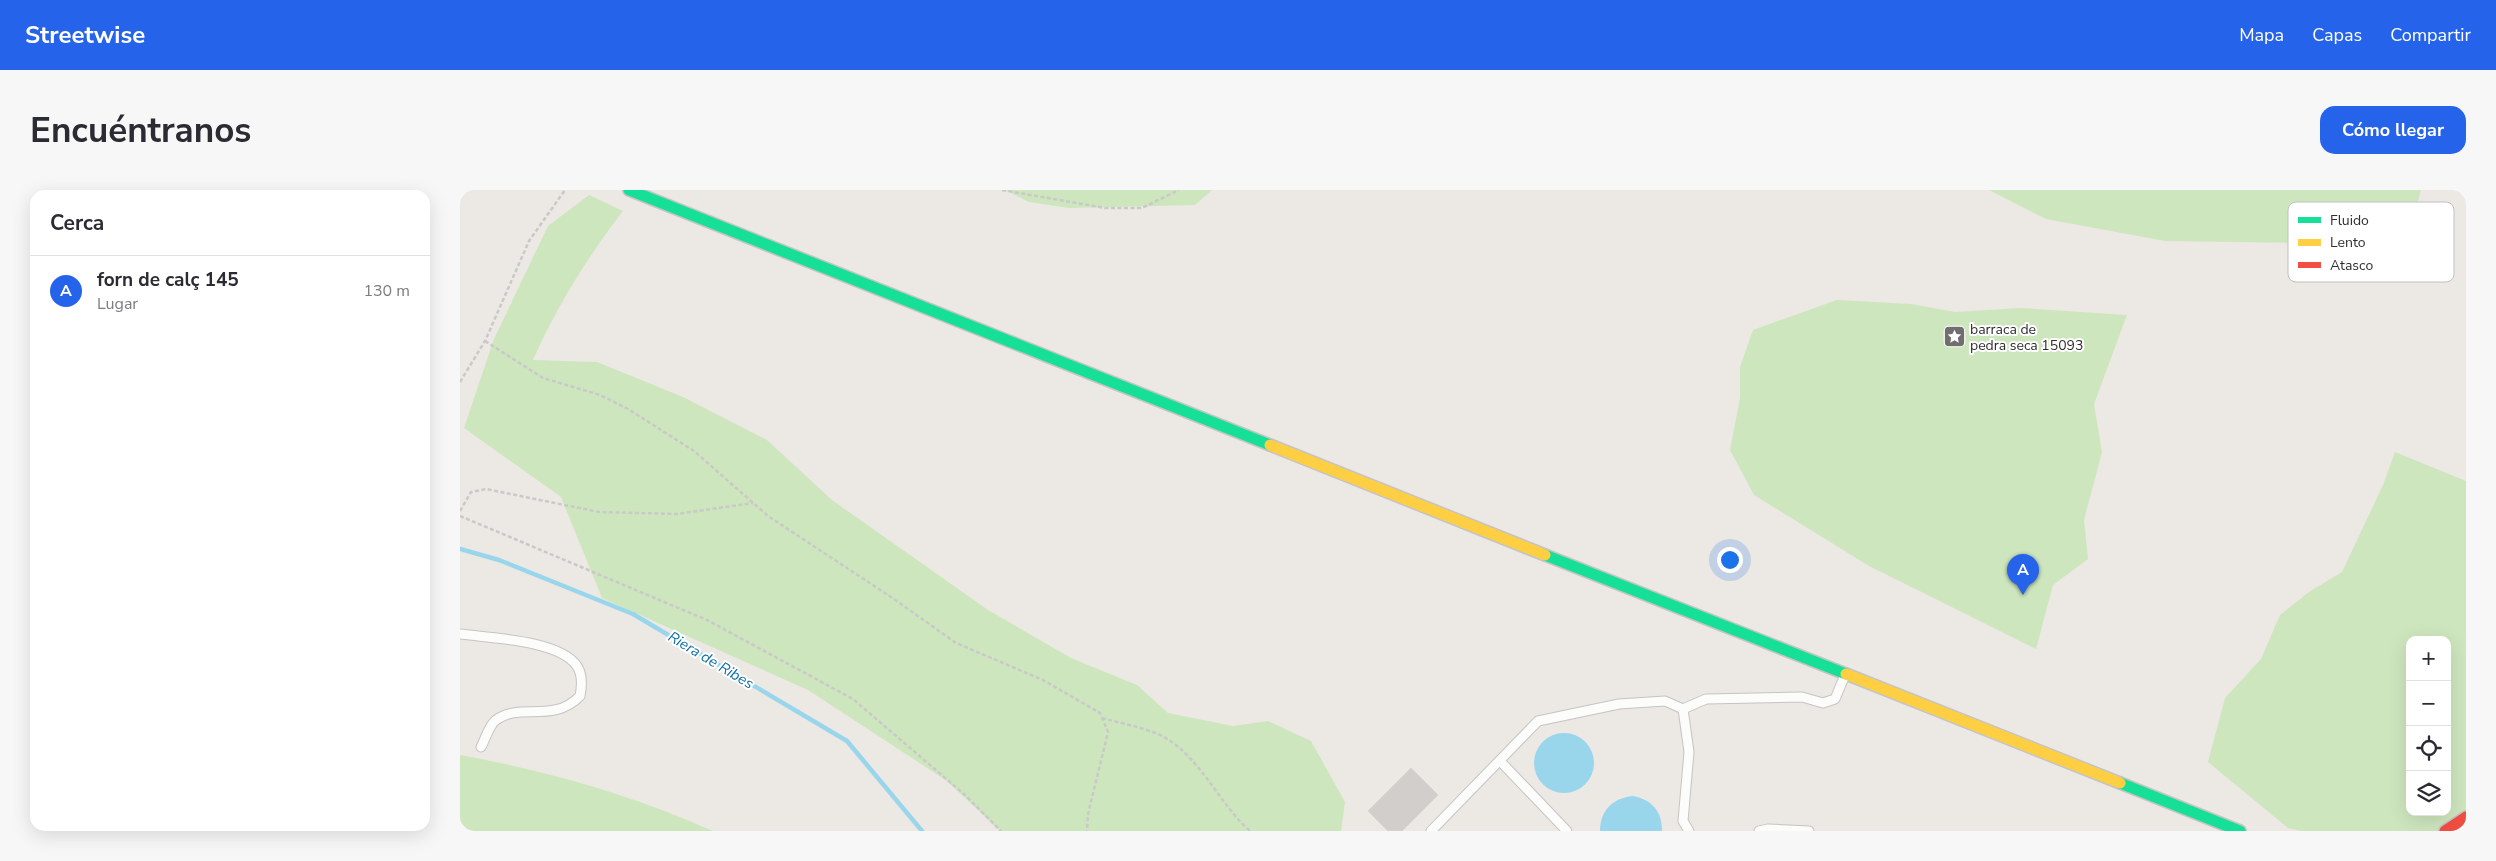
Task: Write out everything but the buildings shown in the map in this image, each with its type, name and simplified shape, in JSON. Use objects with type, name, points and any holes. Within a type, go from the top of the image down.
[{"type":"street","points":[[629,190],[2240,831]]},
{"type":"street","points":[[2445,831],[2466,817]]},
{"type":"lane","points":[[460,634],[555,650],[577,666],[581,675],[580,696],[572,703],[542,713],[506,714],[494,721],[481,747]]},
{"type":"lane","points":[[1431,831],[1538,721],[1619,704],[1665,701],[1683,709],[1706,699],[1802,697],[1823,703],[1834,699],[1845,675]]},
{"type":"lane","points":[[1683,709],[1689,752],[1683,820],[1689,831]]},
{"type":"lane","points":[[1500,760],[1567,831]]},
{"type":"lane","points":[[1759,831],[1768,828],[1809,831]]},
{"type":"path","points":[[460,382],[485,341],[529,241],[565,190]]},
{"type":"path","points":[[1002,190],[1105,208],[1142,208],[1179,190]]},
{"type":"path","points":[[485,341],[543,378],[600,395],[628,409],[694,451],[768,516],[891,596],[956,643],[1043,680],[1100,713],[1108,732],[1088,814],[1088,831]]},
{"type":"path","points":[[460,511],[471,492],[486,489],[599,512],[677,514],[753,503]]},
{"type":"path","points":[[460,516],[707,620],[853,699],[964,795],[1001,831]]},
{"type":"path","points":[[1102,718],[1158,734],[1177,746],[1192,760],[1238,820],[1250,831]]},
{"type":"green space","points":[[1005,190],[1212,190],[1195,205],[1069,208],[1029,202]]},
{"type":"green space","points":[[1989,190],[2421,190],[2418,202],[2288,202],[2288,243],[2165,241],[2046,219]]},
{"type":"green space","points":[[589,195],[623,211],[597,246],[574,283],[552,321],[533,360],[597,362],[683,397],[767,440],[832,500],[988,610],[1071,658],[1137,685],[1168,713],[1233,726],[1268,721],[1311,741],[1345,802],[1341,831],[1000,831],[947,781],[808,690],[602,598],[561,497],[464,428],[494,339],[548,226]]},
{"type":"green space","points":[[1837,300],[1911,304],[1955,312],[2021,308],[2127,315],[2094,404],[2102,452],[2084,520],[2088,559],[2053,585],[2036,649],[1869,566],[1754,495],[1730,450],[1740,398],[1740,367],[1753,330]]},
{"type":"green space","points":[[2395,452],[2466,481],[2466,831],[2301,831],[2288,828],[2208,762],[2225,698],[2261,659],[2280,615],[2309,592],[2342,572],[2383,485]]},
{"type":"green space","points":[[460,755],[493,761],[621,795],[713,831],[460,831]]},
{"type":"water","points":[[1558,733],[1570,733],[1581,738],[1589,746],[1594,757],[1592,775],[1581,788],[1570,793],[1558,793],[1547,788],[1539,780],[1534,769],[1534,757],[1539,746],[1547,738]]},
{"type":"water","points":[[1633,796],[1646,800],[1655,808],[1662,824],[1662,831],[1600,831],[1602,817],[1609,806],[1619,799]]},
{"type":"waterway","name":"Riera de Ribes","points":[[460,549],[499,560],[633,614],[847,741],[922,831]]},
{"type":"traffic: fast","points":[[629,190],[1270,445]]},
{"type":"traffic: fast","points":[[1545,555],[1846,674]]},
{"type":"traffic: fast","points":[[2120,783],[2240,831]]},
{"type":"traffic: slow","points":[[1270,445],[1545,555]]},
{"type":"traffic: slow","points":[[1846,674],[2120,783]]},
{"type":"traffic: jam","points":[[2445,831],[2466,817]]},
{"type":"place","name":"barraca de pedra seca 15093","points":[[1954,337]]},
{"type":"place","name":"forn de calç 145","points":[[2023,595]]}]
